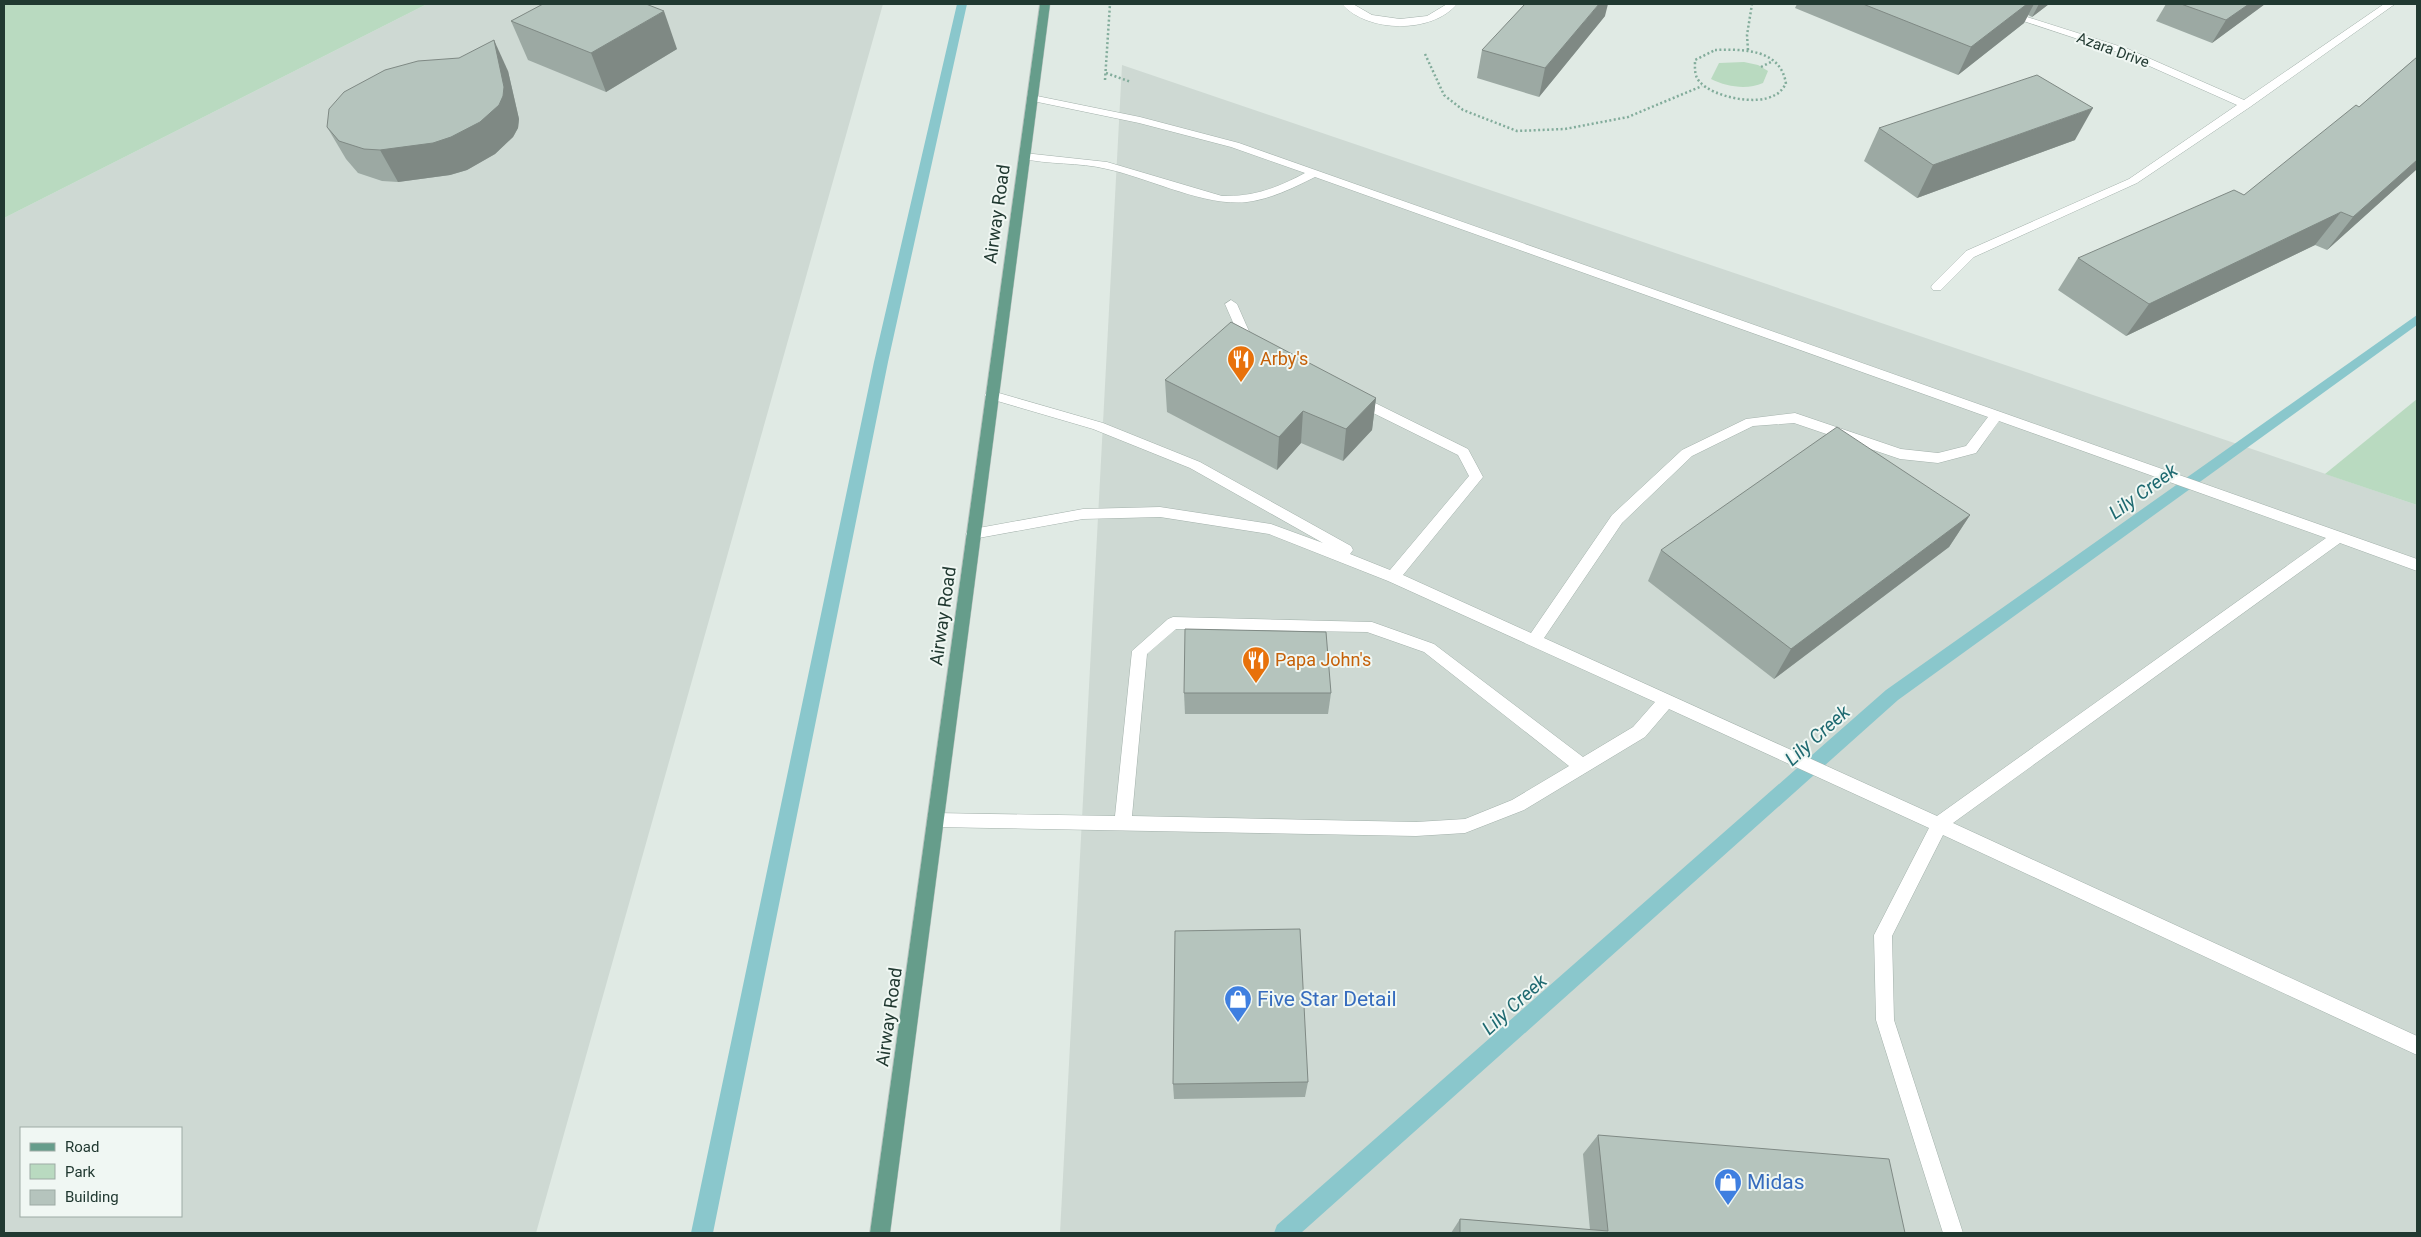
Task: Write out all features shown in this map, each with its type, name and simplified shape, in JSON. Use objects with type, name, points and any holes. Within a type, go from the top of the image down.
[{"type":"main road","name":"Airway Road","points":[[880,1233],[1046,4]]},
{"type":"street","points":[[1347,4],[1369,17],[1391,22],[1413,22],[1432,19],[1446,11],[1452,4]]},
{"type":"street","name":"Azara Drive","points":[[1977,4],[2124,51],[2246,105]]},
{"type":"street","points":[[1937,286],[1970,254],[2133,181],[2246,105],[2390,4]]},
{"type":"street","points":[[1032,98],[1103,112],[1236,145],[2417,565]]},
{"type":"street","points":[[1024,156],[1107,165],[1221,199],[1239,201],[1270,195],[1314,173]]},
{"type":"street","points":[[1231,304],[1250,348],[1259,353]]},
{"type":"street","points":[[992,395],[1098,426],[1195,465],[1393,577]]},
{"type":"street","points":[[1348,396],[1464,452],[1476,477],[1393,577]]},
{"type":"street","points":[[1534,641],[1617,519],[1687,453],[1751,422],[1795,418],[1900,454],[1938,458],[1971,450],[1996,416]]},
{"type":"street","points":[[973,534],[1083,514],[1160,512],[1271,529],[1393,577],[1940,823],[2417,1046]]},
{"type":"street","points":[[1953,1233],[1885,1020],[1883,935],[1940,823],[2337,538]]},
{"type":"street","points":[[1124,824],[1140,651],[1173,623],[1367,626],[1428,648],[1582,766]]},
{"type":"street","points":[[935,820],[1416,829],[1465,826],[1518,805],[1639,732],[1667,700]]},
{"type":"path","points":[[1103,112],[1110,4]]},
{"type":"path","points":[[1748,50],[1747,35],[1752,4]]},
{"type":"path","points":[[1413,22],[1444,95],[1463,110],[1517,131],[1565,129],[1628,117],[1702,86]]},
{"type":"path","points":[[1715,50],[1748,50],[1773,61],[1780,66],[1786,75],[1786,84],[1773,97],[1741,98],[1709,91],[1695,78],[1692,69],[1695,60],[1715,50]]},
{"type":"path","points":[[1761,67],[1773,61]]},
{"type":"shaded area","points":[[427,4],[883,4],[536,1233],[4,1233],[4,218]]},
{"type":"shaded area","points":[[1122,65],[2417,505],[2417,1233],[1060,1233]]},
{"type":"green space","points":[[4,4],[427,4],[4,218]]},
{"type":"green space","points":[[1744,62],[1758,65],[1768,71],[1763,83],[1737,87],[1711,79],[1719,63]]},
{"type":"green space","points":[[2417,399],[2417,505],[2325,474]]},
{"type":"building","points":[[543,4],[646,4],[664,11],[591,53],[511,21]]},
{"type":"building","points":[[1525,4],[1599,4],[1545,68],[1482,50]]},
{"type":"building","points":[[1863,4],[2027,4],[1971,47]]},
{"type":"building","points":[[2181,4],[2249,4],[2226,20]]},
{"type":"building","points":[[494,40],[504,87],[503,96],[499,105],[480,122],[451,137],[433,143],[380,150],[364,149],[339,141],[327,127],[329,109],[344,92],[385,70],[418,61],[459,58]]},
{"type":"building","points":[[2417,57],[2417,160],[2353,217],[2341,212],[2149,304],[2078,258],[2234,190],[2244,195],[2356,105],[2359,107]]},
{"type":"building","points":[[2037,75],[2093,108],[1933,165],[1879,128]]},
{"type":"building","points":[[1231,322],[1376,398],[1346,429],[1303,411],[1279,437],[1165,380]]},
{"type":"building","points":[[1837,427],[1970,515],[1791,649],[1661,550]]},
{"type":"building","name":"Papa John's","points":[[1185,629],[1326,632],[1331,693],[1184,693]]},
{"type":"building","name":"Five Star Detail","points":[[1300,929],[1308,1082],[1173,1084],[1175,931]]},
{"type":"building","name":"Midas","points":[[1598,1135],[1889,1159],[1905,1233],[1460,1233],[1460,1219],[1608,1231]]},
{"type":"waterway","points":[[702,1233],[881,362],[962,4]]},
{"type":"waterway","name":"Lily Creek","points":[[1285,1233],[1892,695],[2417,319]]},
{"type":"place","name":"Arby's","points":[[1241,383]]},
{"type":"place","name":"Papa John's","points":[[1256,684]]},
{"type":"place","name":"Five Star Detail","points":[[1238,1023]]},
{"type":"place","name":"Midas","points":[[1728,1206]]}]
